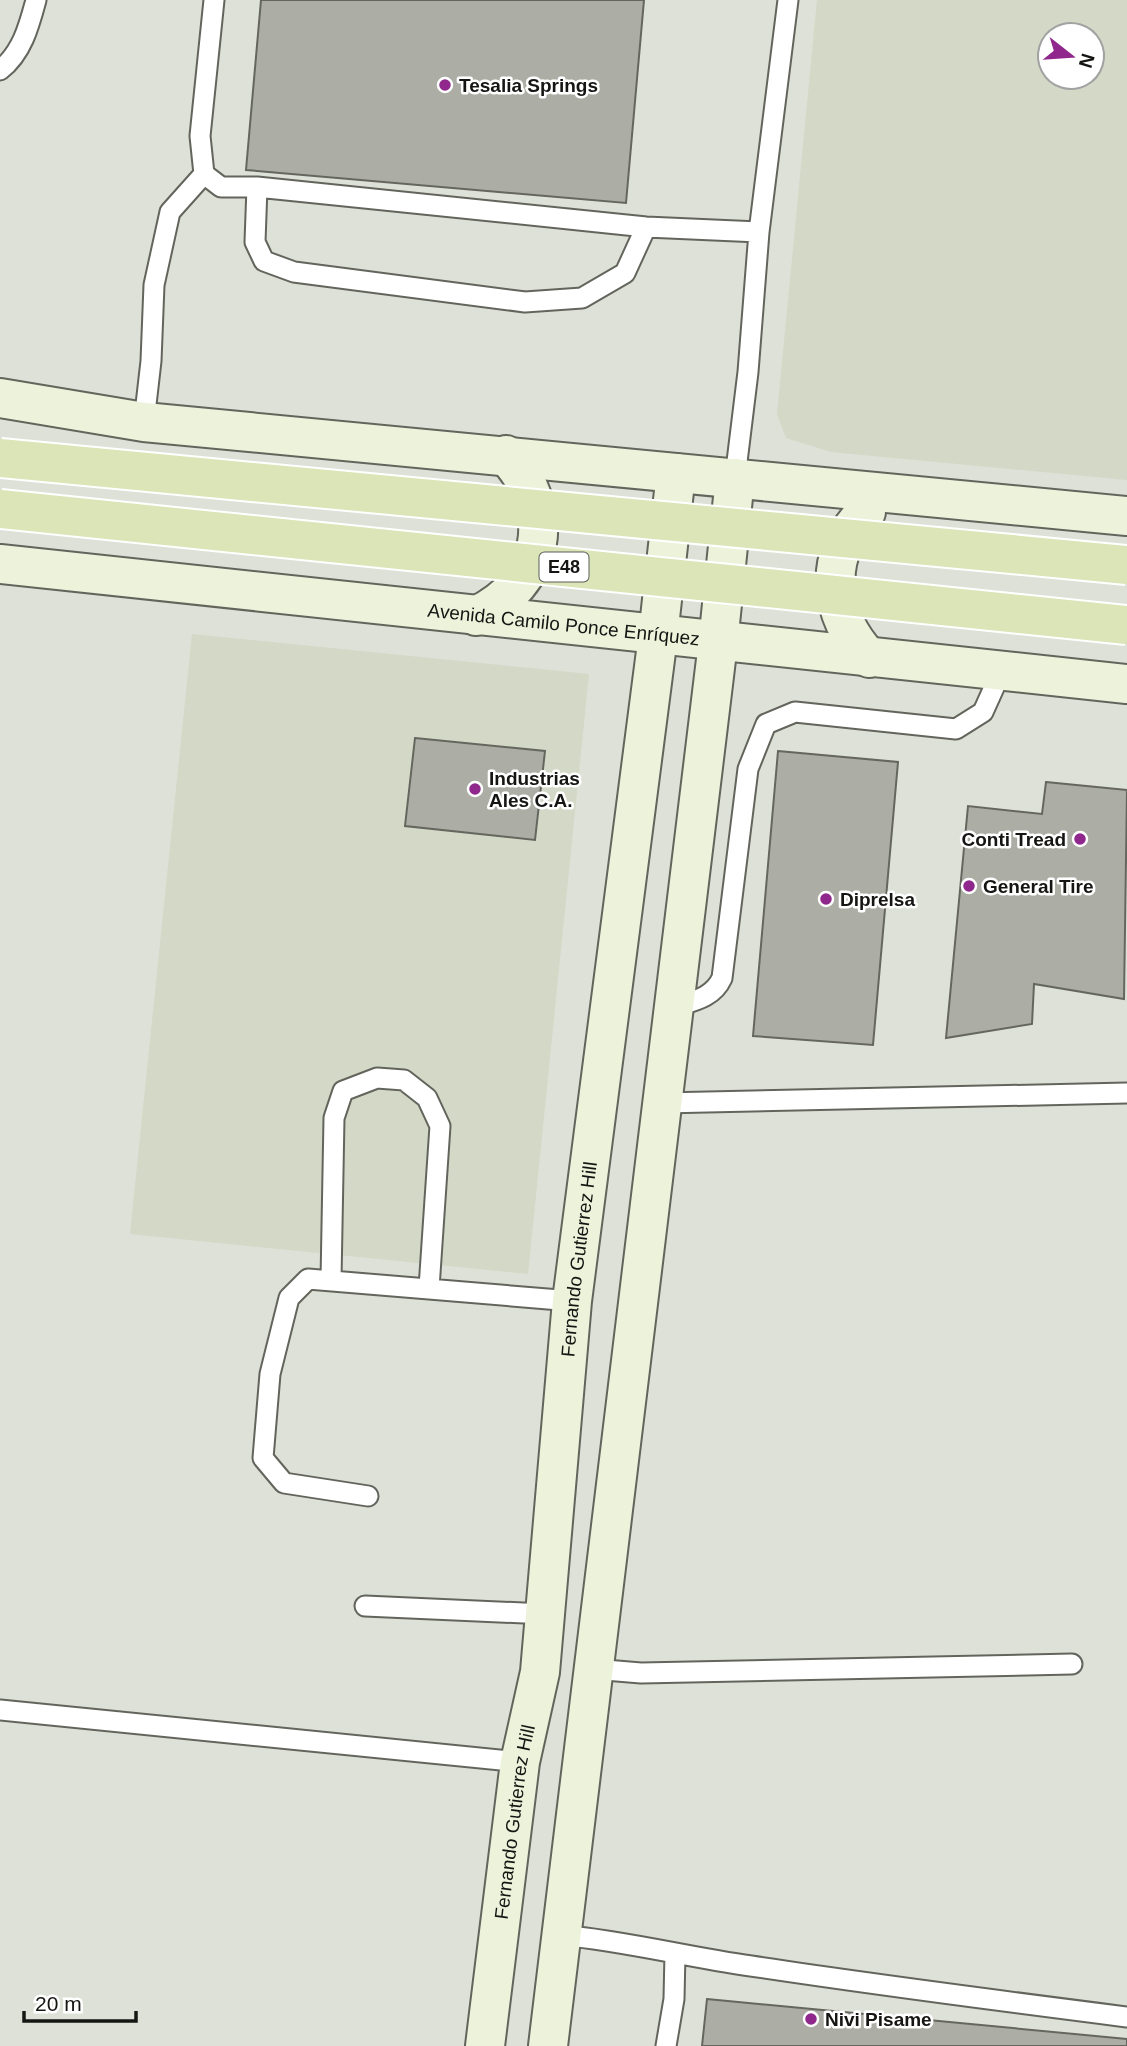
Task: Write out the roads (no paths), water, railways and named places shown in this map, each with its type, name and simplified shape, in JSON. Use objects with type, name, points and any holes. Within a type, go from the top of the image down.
[{"type":"main road","points":[[0,458],[1127,565]]},
{"type":"main road","name":"E48","points":[[0,509],[1127,625]]},
{"type":"street","points":[[0,398],[144,422],[1127,516]]},
{"type":"street","points":[[476,616],[509,596],[522,581],[537,545],[536,506],[530,487],[506,456]]},
{"type":"street","name":"Fernando Gutierrez Hill","points":[[485,2046],[520,1762],[540,1672],[572,1301],[658,636],[676,473]]},
{"type":"street","points":[[548,2046],[718,643],[735,478]]},
{"type":"street","points":[[869,658],[845,628],[839,610],[836,571],[841,552],[855,526],[874,505],[891,494]]},
{"type":"street","name":"Avenida Camilo Ponce Enríquez","points":[[0,564],[718,643],[1127,684]]},
{"type":"lane","points":[[0,70],[12,61],[29,28],[36,0]]},
{"type":"lane","points":[[144,422],[151,360],[153,285],[170,212],[204,174],[200,136],[214,0]]},
{"type":"lane","points":[[735,478],[748,372],[759,232],[788,0]]},
{"type":"lane","points":[[204,174],[222,187],[257,187],[646,227],[759,232]]},
{"type":"lane","points":[[257,187],[256,242],[264,261],[294,272],[525,302],[582,298],[625,273],[646,227]]},
{"type":"lane","points":[[674,1007],[706,997],[718,988],[722,978],[748,769],[766,724],[795,712],[956,729],[983,712],[1001,672]]},
{"type":"lane","points":[[331,1280],[334,1118],[343,1091],[377,1078],[404,1080],[427,1098],[440,1126],[429,1288]]},
{"type":"lane","points":[[662,1103],[1127,1093]]},
{"type":"lane","points":[[368,1496],[284,1483],[264,1458],[271,1374],[289,1298],[308,1279],[572,1301]]},
{"type":"lane","points":[[365,1606],[545,1614]]},
{"type":"lane","points":[[593,1669],[642,1673],[1072,1664]]},
{"type":"lane","points":[[0,1710],[520,1762]]},
{"type":"lane","points":[[561,1935],[609,1939],[676,1953],[891,1988],[1127,2017]]},
{"type":"lane","points":[[666,2046],[674,1999],[676,1953]]},
{"type":"place","name":"Tesalia Springs","points":[[445,85]]},
{"type":"place","name":"Industrias Ales C.A.","points":[[475,789]]},
{"type":"place","name":"Conti Tread","points":[[1080,839]]},
{"type":"place","name":"General Tire","points":[[969,886]]},
{"type":"place","name":"Diprelsa","points":[[826,899]]},
{"type":"place","name":"Nivi Pisame","points":[[811,2019]]}]
